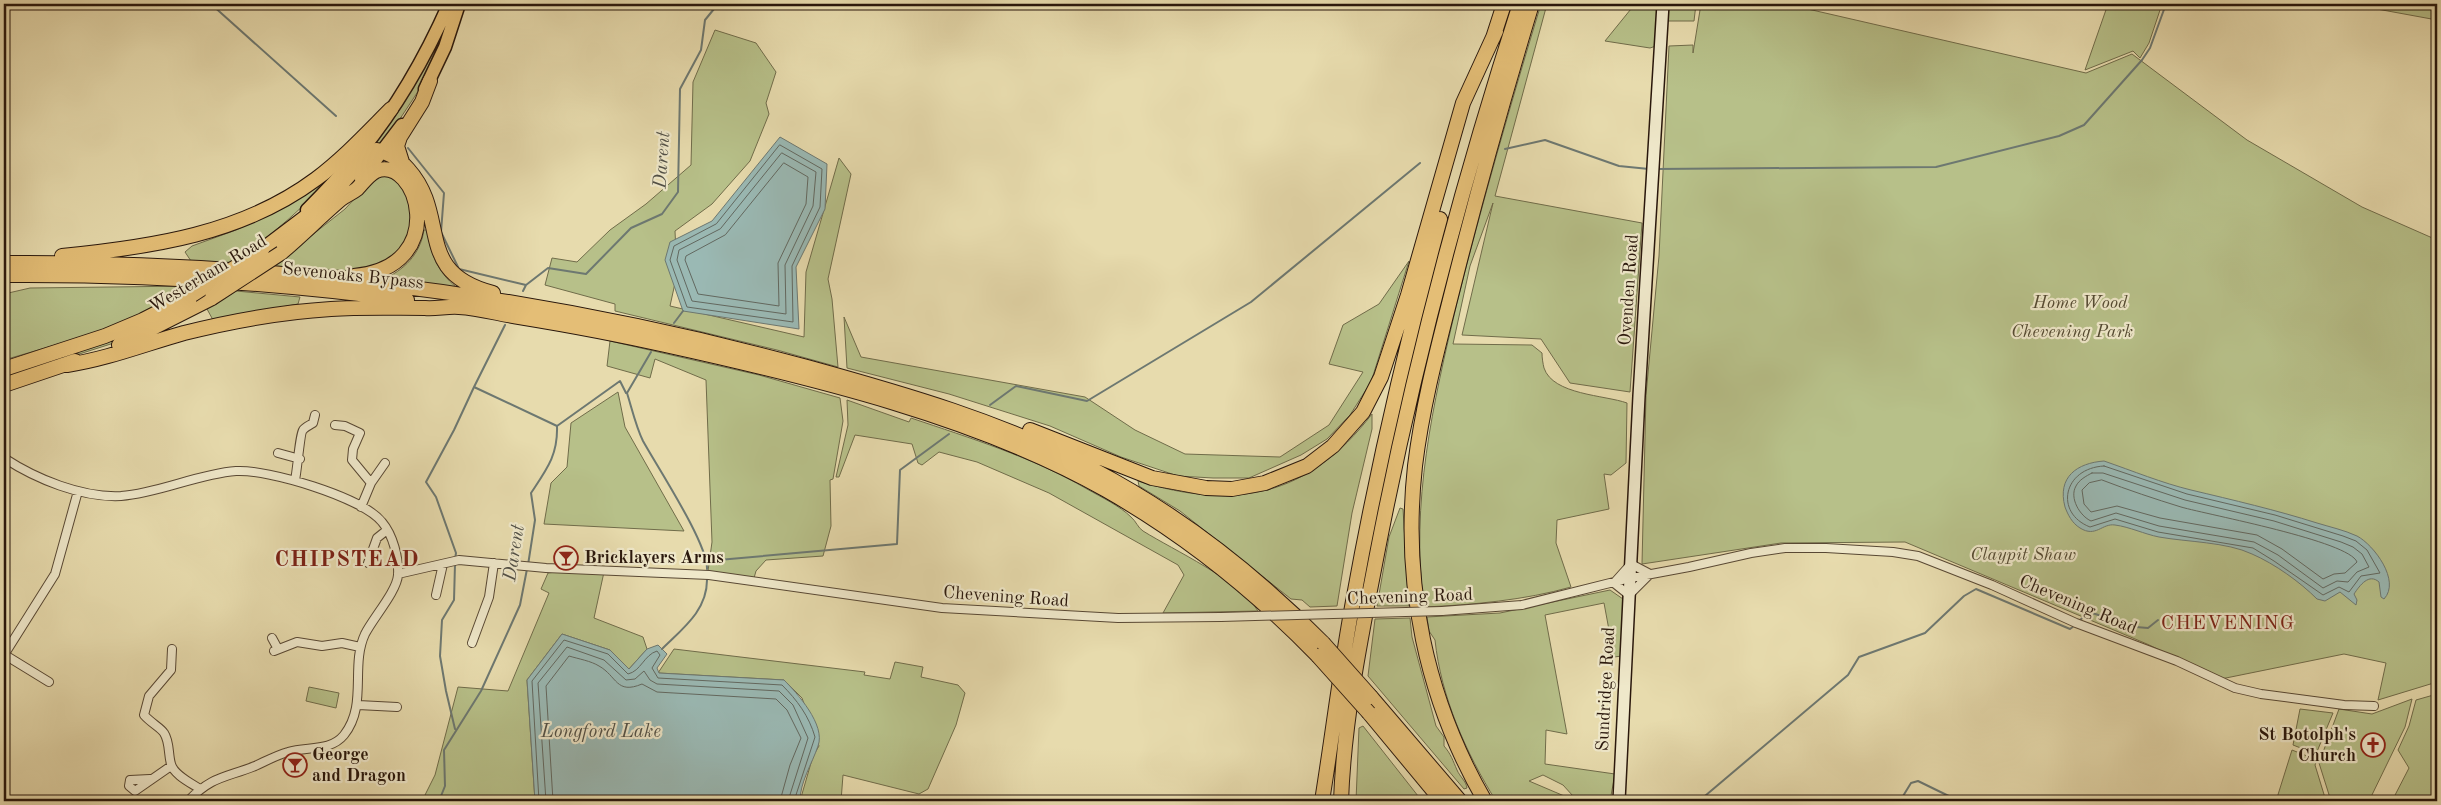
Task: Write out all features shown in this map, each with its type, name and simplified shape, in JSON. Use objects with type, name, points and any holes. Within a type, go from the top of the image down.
[{"type":"highway","points":[[1313,801],[1333,692],[1348,628],[1378,475],[1413,319],[1452,175],[1504,4]]},
{"type":"highway","points":[[1341,801],[1344,754],[1358,658],[1406,416],[1449,243],[1520,4]]},
{"type":"highway","points":[[1485,801],[1450,730],[1426,658],[1416,607],[1412,569],[1413,491],[1422,420],[1440,340],[1480,186],[1532,4]]},
{"type":"highway","points":[[904,395],[940,400],[966,408],[1052,438],[1136,472],[1187,486],[1223,489],[1250,487],[1279,479],[1307,466],[1341,439],[1363,412],[1375,390],[1408,295],[1463,103],[1471,80],[1496,30]]},
{"type":"highway","points":[[430,82],[422,102],[400,137],[398,146],[402,162],[424,192],[436,245],[443,261],[454,275],[475,288],[511,297],[539,308]]},
{"type":"highway","points":[[4,262],[162,244],[235,223],[272,206],[317,178],[349,151],[391,108]]},
{"type":"highway","points":[[290,230],[333,194],[370,152],[376,150],[383,151],[402,162]]},
{"type":"highway","points":[[326,278],[370,274],[386,269],[408,250],[416,230],[418,214],[414,197],[406,182],[393,171],[385,169],[375,172],[342,199]]},
{"type":"highway","name":"Westerham Road","points":[[7,385],[67,365],[130,340],[212,298],[281,253],[342,199]]},
{"type":"highway","name":"Westerham Road","points":[[7,367],[112,333],[143,320],[192,295],[290,230]]},
{"type":"highway","name":"Sevenoaks Bypass","points":[[4,262],[173,267],[326,278]]},
{"type":"highway","name":"Sevenoaks Bypass","points":[[4,275],[117,276],[306,288],[458,307]]},
{"type":"highway","points":[[4,285],[25,281],[117,276]]},
{"type":"highway","points":[[326,278],[431,291],[539,308],[718,344],[904,395],[981,420],[1031,440],[1088,467],[1136,494],[1230,559],[1271,593],[1321,650],[1369,713],[1440,800]]},
{"type":"highway","points":[[67,365],[97,360],[194,331],[268,316],[368,307],[458,307],[611,334],[733,361],[890,403],[969,429],[1021,449],[1106,490],[1181,537],[1321,650],[1371,697],[1460,801]]},
{"type":"highway","points":[[1322,801],[1348,628]]},
{"type":"main road","name":"Westerham Road","points":[[290,230],[360,153],[424,55],[449,4]]},
{"type":"main road","name":"Westerham Road","points":[[342,199],[383,151],[430,82],[454,23],[458,4]]},
{"type":"main road","name":"Ovenden Road","points":[[1630,578],[1663,4]]},
{"type":"main road","name":"Sundridge Road","points":[[1619,801],[1630,578]]},
{"type":"street","points":[[295,480],[300,459],[300,435],[303,430],[313,423],[315,415]]},
{"type":"street","points":[[335,425],[360,433],[351,457],[354,464],[371,483]]},
{"type":"street","points":[[278,453],[300,459]]},
{"type":"street","points":[[4,458],[25,471],[78,491],[121,496],[234,471],[255,471],[295,480],[361,507],[375,515],[387,530],[394,546],[398,574],[396,584],[370,624],[360,647],[358,705],[345,734],[334,744],[289,751],[252,767],[213,780],[189,800]]},
{"type":"street","points":[[361,507],[371,483],[385,463]]},
{"type":"street","points":[[49,682],[4,655],[54,574],[78,491]]},
{"type":"street","points":[[368,563],[376,538],[387,530]]},
{"type":"street","name":"Chevening Road","points":[[398,574],[456,561],[528,567],[710,575],[942,608],[1118,618],[1221,617],[1442,611],[1522,605],[1630,578],[1751,553],[1785,548],[1826,548],[1918,556],[1992,585],[2076,623],[2176,661],[2236,688],[2261,694],[2344,705],[2374,706]]},
{"type":"street","points":[[472,643],[489,597],[494,563]]},
{"type":"street","points":[[436,595],[443,564]]},
{"type":"street","points":[[1631,564],[1650,574],[1629,595],[1614,583],[1631,564]]},
{"type":"street","points":[[272,638],[276,650],[297,642],[322,646],[342,643],[360,647]]},
{"type":"street","points":[[172,649],[171,670],[149,696],[144,715],[151,724],[164,732],[171,766],[178,774],[200,789]]},
{"type":"street","points":[[358,705],[397,707]]},
{"type":"street","points":[[150,779],[171,766]]},
{"type":"green space","points":[[1541,4],[1547,4],[1495,196],[1642,223],[1630,392],[1570,383],[1541,339],[1462,335],[1493,203],[1470,266],[1453,344],[1532,345],[1542,353],[1544,368],[1549,377],[1558,384],[1581,393],[1627,403],[1626,463],[1611,475],[1604,474],[1609,509],[1557,520],[1556,543],[1571,587],[1554,592],[1498,601],[1424,607],[1420,568],[1420,530],[1426,454],[1432,416],[1467,266],[1497,153]]},
{"type":"green space","points":[[1635,4],[1659,4],[1656,46],[1650,48],[1605,41]]},
{"type":"green space","points":[[1668,4],[1696,4],[1694,21],[1668,21]]},
{"type":"green space","name":"Chevening Park","points":[[1701,4],[1786,4],[2086,73],[2132,54],[2247,140],[2362,207],[2437,240],[2437,682],[2378,700],[2386,663],[2344,654],[2221,679],[2147,644],[1905,542],[1781,543],[1642,564],[1646,395],[1659,256],[1669,46],[1693,45],[1693,53]]},
{"type":"green space","points":[[2108,4],[2162,4],[2149,43],[2140,58],[2133,51],[2085,70]]},
{"type":"green space","points":[[2369,4],[2437,4],[2437,20],[2366,7]]},
{"type":"green space","points":[[448,19],[441,43],[417,93],[384,143],[371,147]]},
{"type":"green space","points":[[715,30],[756,43],[776,72],[766,103],[769,114],[750,161],[712,204],[675,231],[677,274],[670,306],[804,337],[806,272],[839,158],[851,174],[828,279],[832,299],[838,367],[777,350],[615,311],[615,304],[545,285],[552,258],[577,262],[610,230],[646,204],[691,165],[693,82]]},
{"type":"green space","points":[[341,165],[289,219],[229,264],[191,261],[185,252],[192,246],[236,230],[270,214]]},
{"type":"green space","points":[[380,176],[392,176],[405,190],[412,209],[409,238],[393,260],[354,271],[273,266],[345,209],[370,182]]},
{"type":"green space","points":[[424,230],[427,230],[436,262],[444,275],[456,287],[455,290],[382,280],[410,261],[419,247]]},
{"type":"green space","points":[[1409,261],[1371,382],[1350,415],[1327,439],[1301,455],[1249,478],[1178,476],[1121,457],[1050,426],[949,394],[847,368],[844,317],[861,357],[1085,397],[1135,430],[1185,454],[1280,457],[1329,425],[1363,372],[1329,364],[1343,325],[1379,304]]},
{"type":"green space","points":[[192,286],[152,310],[110,329],[4,360],[4,294],[30,288]]},
{"type":"green space","points":[[236,291],[300,297],[298,304],[213,320],[207,309]]},
{"type":"green space","points":[[150,322],[117,342],[4,378],[4,374]]},
{"type":"green space","points":[[610,341],[759,375],[840,398],[843,421],[833,479],[830,480],[831,526],[823,556],[766,560],[756,571],[754,578],[708,571],[712,542],[706,380],[655,359],[650,378],[607,366]]},
{"type":"green space","points":[[618,392],[625,427],[684,531],[544,524],[551,483],[567,467],[571,423]]},
{"type":"green space","points":[[847,400],[909,422],[911,418],[1045,467],[1121,509],[1143,531],[1205,566],[1236,588],[1249,599],[1258,611],[1163,613],[1184,575],[1178,565],[1049,493],[977,462],[939,452],[922,465],[918,463],[912,444],[855,435],[839,477],[836,477],[848,425]]},
{"type":"green space","points":[[1372,414],[1372,429],[1352,513],[1337,606],[1310,607],[1302,600],[1291,599],[1180,511],[1139,486],[1138,481],[1173,490],[1206,495],[1238,495],[1267,490],[1295,480],[1322,464],[1348,442]]},
{"type":"green space","points":[[1400,508],[1403,509],[1409,606],[1377,606],[1389,537]]},
{"type":"green space","points":[[604,572],[594,618],[643,637],[647,649],[629,669],[610,650],[562,634],[527,680],[535,801],[422,801],[435,775],[458,687],[508,691],[549,593],[541,589],[548,573]]},
{"type":"green space","points":[[1610,590],[1623,599],[1622,656],[1614,657],[1604,603],[1545,615],[1567,734],[1546,730],[1545,764],[1615,774],[1610,801],[1585,801],[1573,796],[1563,785],[1543,775],[1529,781],[1576,801],[1496,801],[1475,764],[1456,724],[1443,682],[1435,640],[1429,631],[1427,617],[1500,613]]},
{"type":"green space","points":[[1410,618],[1412,637],[1436,726],[1444,737],[1444,746],[1465,783],[1467,788],[1464,789],[1368,676],[1375,619]]},
{"type":"green space","points":[[674,649],[865,672],[864,675],[890,679],[895,662],[923,667],[921,677],[958,685],[965,693],[956,725],[928,789],[919,794],[843,775],[841,801],[800,801],[813,756],[819,746],[802,698],[784,680],[658,673]]},
{"type":"green space","points":[[309,687],[339,693],[336,708],[306,701]]},
{"type":"green space","points":[[2437,694],[2437,801],[2399,801],[2393,799],[2409,768],[2398,750],[2409,726],[2416,700]]},
{"type":"green space","points":[[2412,699],[2405,727],[2369,801],[2331,801],[2319,763],[2339,709],[2372,714]]},
{"type":"green space","points":[[2300,709],[2333,713],[2316,754],[2293,745]]},
{"type":"green space","points":[[1363,726],[1422,801],[1356,801],[1359,728]]},
{"type":"green space","points":[[2292,750],[2317,760],[2315,765],[2326,801],[2276,801]]},
{"type":"water","points":[[780,137],[827,164],[825,209],[796,267],[799,329],[683,311],[665,260],[670,242],[712,221]]},
{"type":"water","points":[[2104,461],[2180,487],[2254,505],[2357,536],[2371,547],[2383,564],[2389,583],[2388,591],[2384,599],[2381,597],[2379,582],[2368,579],[2354,594],[2357,600],[2356,605],[2340,592],[2325,601],[2317,599],[2278,568],[2242,550],[2159,537],[2115,525],[2106,526],[2095,531],[2086,531],[2075,524],[2067,513],[2063,496],[2064,487],[2071,474],[2078,469],[2094,462]]},
{"type":"water","name":"Longford Lake","points":[[562,634],[610,650],[629,669],[647,649],[658,645],[667,654],[657,668],[659,673],[784,680],[809,710],[818,729],[818,746],[802,787],[800,801],[535,801],[527,680]]},
{"type":"waterway","points":[[211,4],[336,116]]},
{"type":"waterway","name":"Darent","points":[[523,291],[526,285],[548,268],[586,274],[631,228],[662,214],[678,192],[680,89],[701,50],[705,20],[718,4]]},
{"type":"waterway","name":"Darent","points":[[719,4],[744,8],[762,4]]},
{"type":"waterway","points":[[1656,169],[1936,167],[2059,136],[2084,125],[2142,60],[2150,48],[2166,4]]},
{"type":"waterway","points":[[1505,149],[1545,140],[1619,166],[1649,169]]},
{"type":"waterway","points":[[408,148],[444,193],[441,232],[459,269],[526,285]]},
{"type":"waterway","points":[[990,405],[1016,386],[1087,401],[1251,302],[1420,163]]},
{"type":"waterway","points":[[674,323],[683,311]]},
{"type":"waterway","name":"Darent","points":[[505,325],[474,387],[557,426],[556,445],[553,454],[547,469],[531,493],[535,520],[528,565]]},
{"type":"waterway","points":[[651,352],[627,393],[643,441],[700,542],[707,569]]},
{"type":"waterway","points":[[557,426],[620,381],[626,393]]},
{"type":"waterway","points":[[455,559],[456,553],[436,497],[426,482],[454,430],[474,387]]},
{"type":"waterway","points":[[707,561],[897,544],[900,470],[949,434]]},
{"type":"waterway","points":[[455,564],[454,600],[442,620],[440,656],[455,729]]},
{"type":"waterway","name":"Darent","points":[[439,801],[445,786],[444,750],[481,691],[520,605],[527,569]]},
{"type":"waterway","points":[[662,649],[685,627],[698,610],[703,601],[707,580]]},
{"type":"waterway","points":[[1699,801],[1848,675],[1859,657],[1925,633],[1964,596],[1976,589],[2070,629],[2074,626]]},
{"type":"waterway","points":[[2079,621],[2089,612],[2136,627],[2148,628],[2158,620]]},
{"type":"waterway","points":[[1900,801],[1911,783],[1918,781],[1959,801]]},
{"type":"place","name":"Bricklayers Arms","points":[[566,558]]},
{"type":"place","name":"St Botolph's Church","points":[[2373,745]]},
{"type":"place","name":"George and Dragon","points":[[295,765]]},
{"type":"district","name":"CHIPSTEAD","points":[[347,560]]},
{"type":"district","name":"CHEVENING","points":[[2228,624]]},
{"type":"park label","name":"Home Wood","points":[[2080,303]]},
{"type":"park label","name":"Claypit Shaw","points":[[2023,555]]}]
